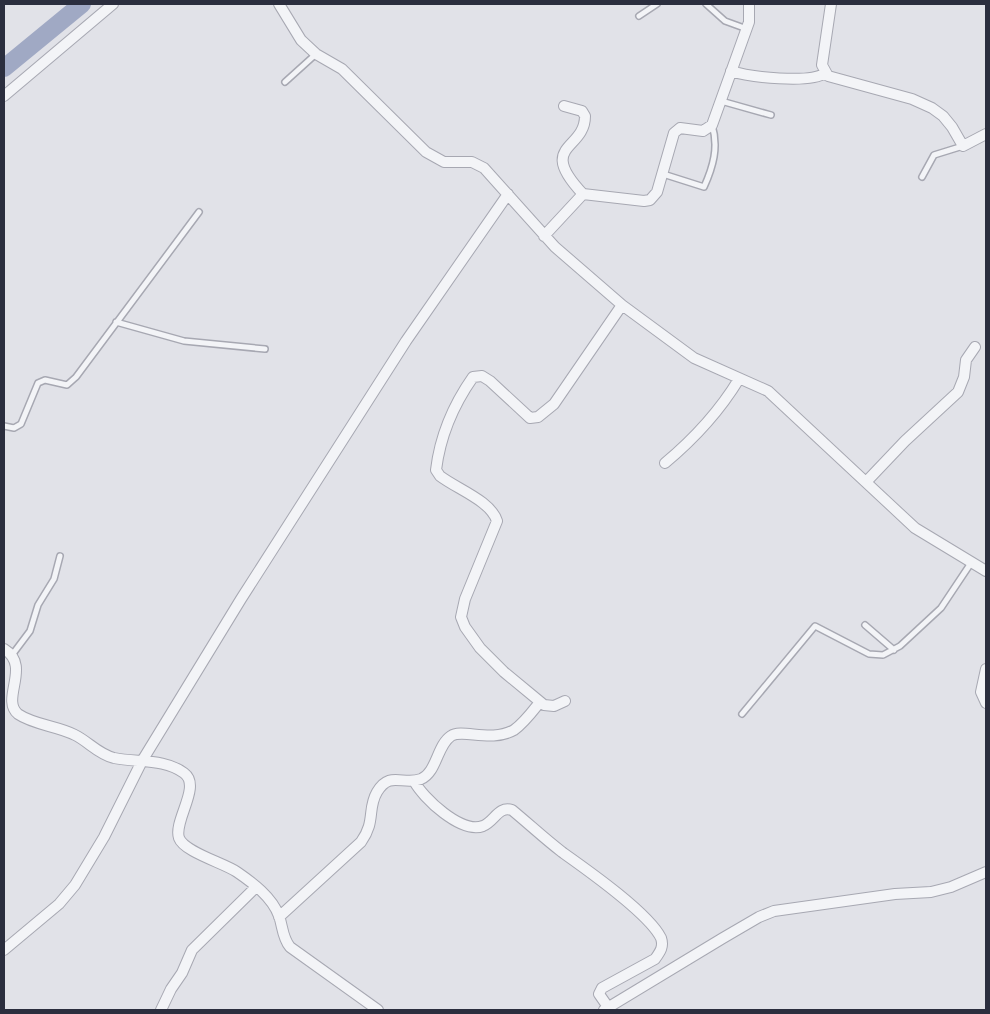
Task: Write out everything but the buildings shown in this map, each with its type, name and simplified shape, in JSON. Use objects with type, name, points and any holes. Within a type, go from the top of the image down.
[{"type":"street","points":[[4,96],[113,4]]},
{"type":"street","points":[[279,4],[301,40],[316,54],[342,68],[426,152],[444,162],[472,162],[484,168],[544,236],[622,305],[694,358],[768,391],[915,528],[971,563],[984,567]]},
{"type":"street","points":[[564,106],[582,111],[585,116],[582,129],[564,152],[562,159],[566,172],[583,194],[644,201],[650,200],[656,192],[663,174],[671,138],[676,130],[685,128],[703,131],[712,125],[747,29],[749,4]]},
{"type":"street","points":[[832,4],[822,65],[825,73],[832,78],[894,94],[932,108],[943,116],[952,127],[963,146],[986,134]]},
{"type":"street","points":[[731,71],[751,77],[767,78],[813,78],[825,73]]},
{"type":"street","points":[[4,950],[59,904],[75,885],[104,837],[142,761],[356,418],[508,194]]},
{"type":"street","points":[[544,236],[583,194]]},
{"type":"street","points":[[565,701],[549,707],[540,702],[491,660],[465,627],[461,609],[497,521],[494,512],[487,505],[440,476],[436,470],[437,457],[446,427],[473,377],[482,376],[490,381],[530,418],[538,417],[554,404],[622,305]]},
{"type":"street","points":[[866,482],[904,441],[958,392],[964,377],[966,360],[974,348]]},
{"type":"street","points":[[665,463],[691,442],[710,420],[739,379]]},
{"type":"street","points":[[8,652],[16,666],[12,706],[19,714],[75,735],[107,756],[158,763],[187,775],[189,779],[189,792],[178,832],[182,842],[194,851],[232,869],[256,886],[272,904],[279,917],[282,934],[290,947],[378,1010]]},
{"type":"street","points":[[986,669],[981,692],[986,703]]},
{"type":"street","points":[[279,917],[361,842],[369,831],[372,805],[377,792],[385,783],[394,778],[422,779],[430,771],[446,740],[452,735],[461,733],[482,737],[502,735],[522,723],[540,702]]},
{"type":"street","points":[[414,780],[425,797],[442,812],[466,826],[483,826],[500,810],[506,808],[512,810],[614,891],[650,923],[663,945],[660,953],[655,959],[602,988],[599,994],[606,1009],[722,938],[759,917],[774,911],[895,894],[931,892],[951,887],[986,872]]},
{"type":"street","points":[[161,1010],[171,989],[182,973],[192,950],[256,886]]},
{"type":"lane","points":[[639,16],[657,4]]},
{"type":"lane","points":[[706,4],[725,21],[747,29]]},
{"type":"lane","points":[[285,82],[316,54]]},
{"type":"lane","points":[[721,101],[771,115]]},
{"type":"lane","points":[[663,174],[704,187],[715,157],[716,137],[712,125]]},
{"type":"lane","points":[[922,177],[934,155],[963,146]]},
{"type":"lane","points":[[4,426],[14,428],[21,424],[38,382],[45,380],[67,385],[76,377],[199,212]]},
{"type":"lane","points":[[116,322],[184,341],[265,349]]},
{"type":"lane","points":[[8,652],[30,631],[38,605],[54,579],[60,556]]},
{"type":"lane","points":[[742,714],[815,626],[873,655],[883,655],[894,650],[941,608],[971,563]]},
{"type":"lane","points":[[865,625],[894,650]]},
{"type":"waterway","points":[[4,68],[82,4]]}]
